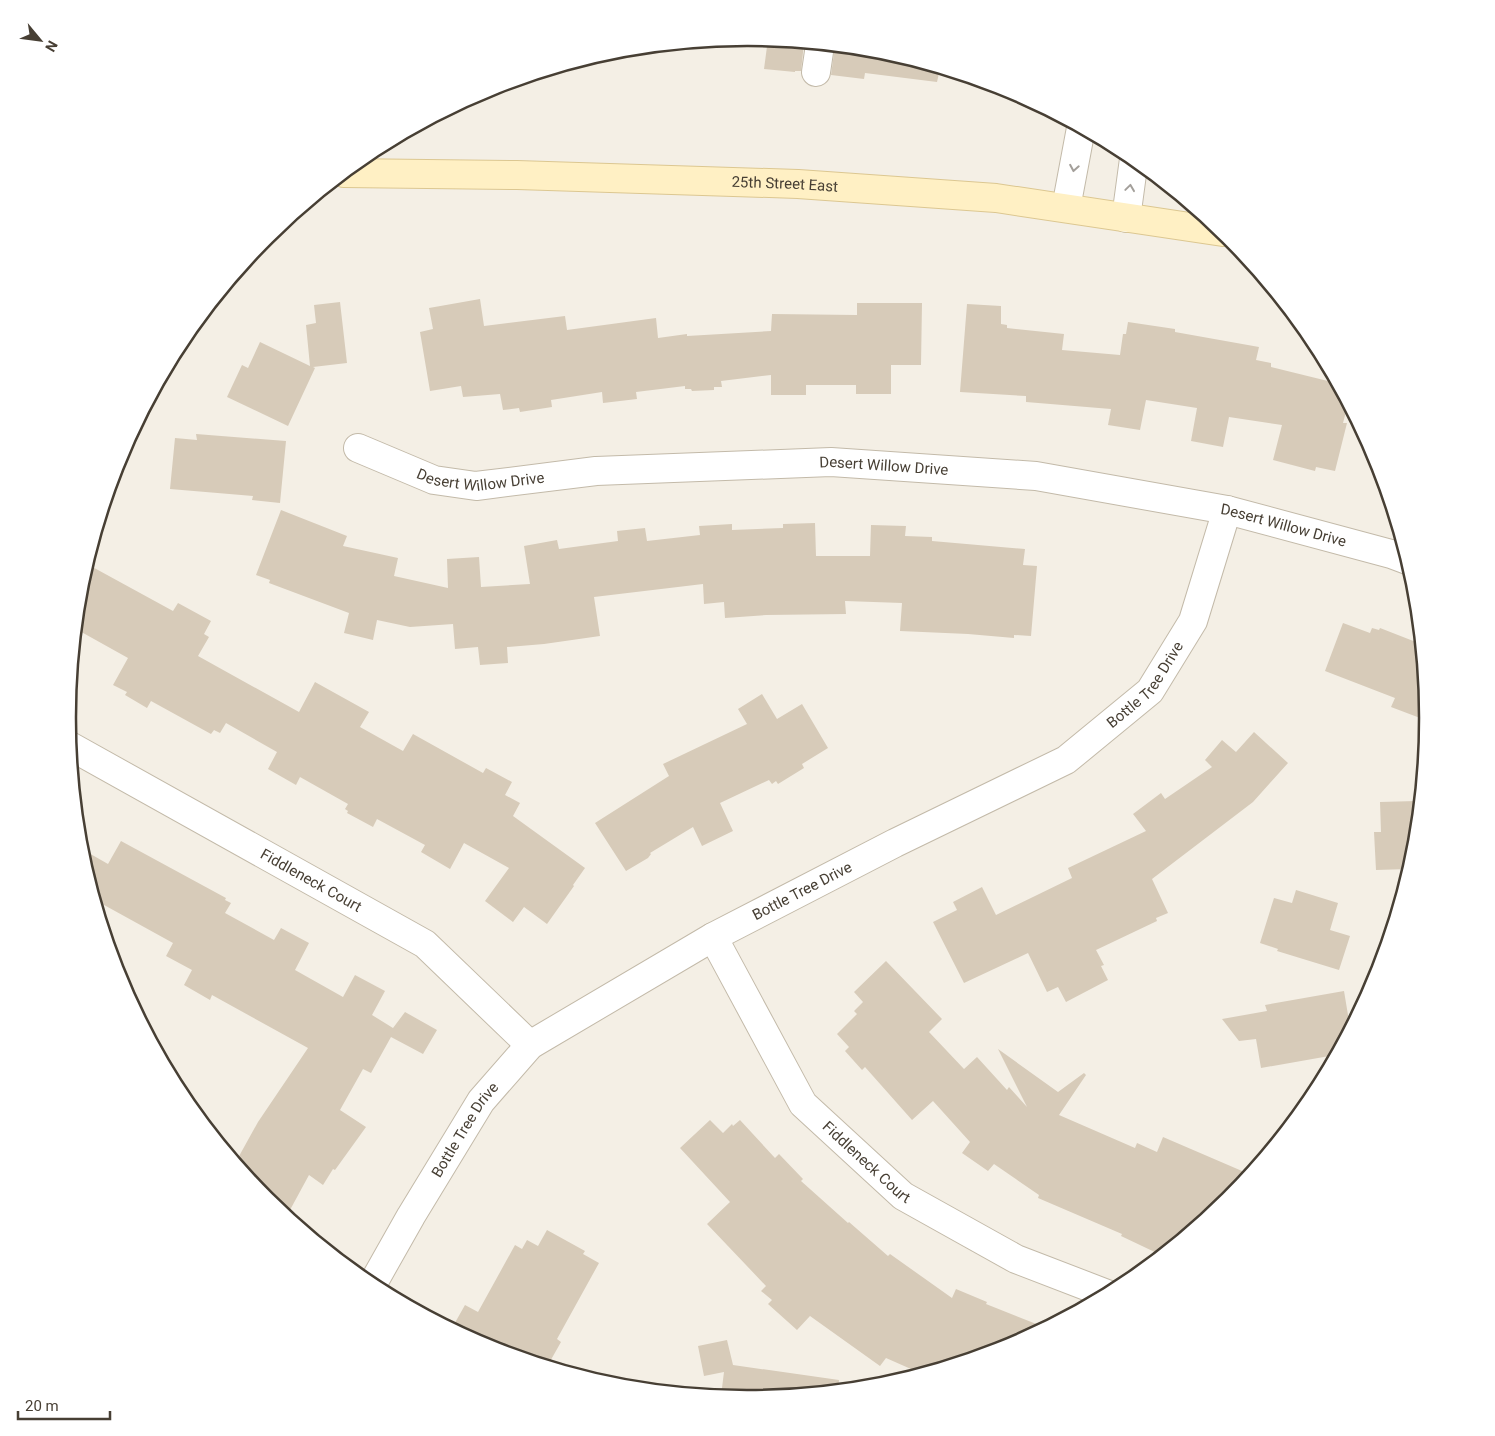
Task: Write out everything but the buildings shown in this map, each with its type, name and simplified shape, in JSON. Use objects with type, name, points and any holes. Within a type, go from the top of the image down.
[{"type":"main road","name":"25th Street East","points":[[355,173],[516,174],[798,184],[996,198],[1208,230]]},
{"type":"street","points":[[816,72],[819,51]]},
{"type":"street","points":[[1066,208],[1080,134]]},
{"type":"street","points":[[1126,218],[1133,168]]},
{"type":"street","name":"Desert Willow Drive","points":[[358,448],[434,480],[476,486],[596,471],[831,462],[1036,476],[1227,510],[1399,557]]},
{"type":"street","name":"Bottle Tree Drive","points":[[376,1278],[410,1216],[481,1101],[530,1045],[713,937],[895,843],[1066,760],[1150,691],[1193,621],[1227,510]]},
{"type":"street","name":"Fiddleneck Court","points":[[77,750],[425,944],[530,1045]]},
{"type":"street","name":"Fiddleneck Court","points":[[713,937],[803,1104],[904,1196],[1016,1259],[1098,1291]]}]
